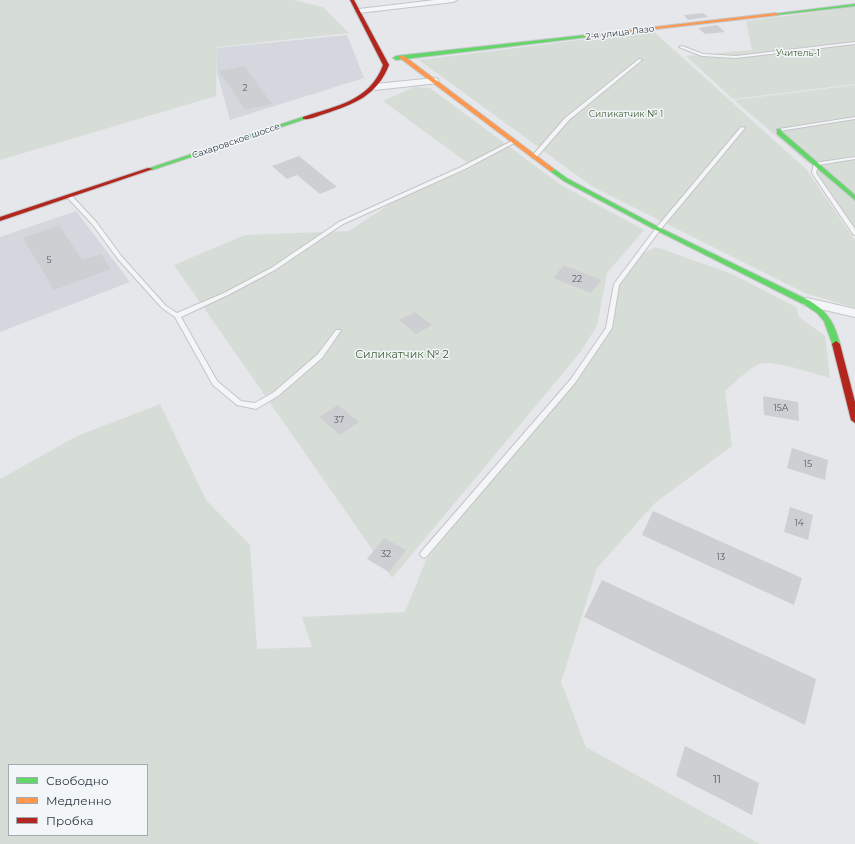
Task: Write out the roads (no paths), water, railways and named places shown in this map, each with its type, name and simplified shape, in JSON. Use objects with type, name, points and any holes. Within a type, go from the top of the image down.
[{"type":"street","points":[[352,0],[384,59]]},
{"type":"street","points":[[359,11],[453,0]]},
{"type":"street","name":"2-я улица Лазо","points":[[384,59],[855,5]]},
{"type":"street","points":[[402,58],[435,81],[566,180],[658,229],[820,310],[831,325],[855,420]]},
{"type":"street","name":"Сахаровское шоссе","points":[[0,219],[70,197],[344,104],[364,95],[375,87],[384,74],[386,65],[384,59]]},
{"type":"street","points":[[375,87],[435,81]]},
{"type":"street","points":[[779,130],[779,133],[855,198]]},
{"type":"street","points":[[804,301],[855,314]]},
{"type":"lane","points":[[681,47],[702,55],[736,57],[855,43]]},
{"type":"lane","points":[[534,156],[567,119],[640,60]]},
{"type":"lane","points":[[779,130],[855,118]]},
{"type":"lane","points":[[424,554],[573,380],[609,328],[616,285],[658,229],[742,128]]},
{"type":"lane","points":[[176,316],[226,294],[273,269],[341,224],[463,168],[514,142]]},
{"type":"lane","points":[[855,158],[816,164],[814,173],[855,233]]},
{"type":"lane","points":[[70,197],[95,224],[120,258],[164,307],[176,316],[215,383],[239,403],[256,406],[276,394],[320,356],[338,331]]},
{"type":"park label","name":"Учитель-1","points":[[798,53]]},
{"type":"park label","name":"Силикатчик № 1","points":[[626,114]]},
{"type":"park label","name":"Силикатчик № 2","points":[[402,355]]}]
